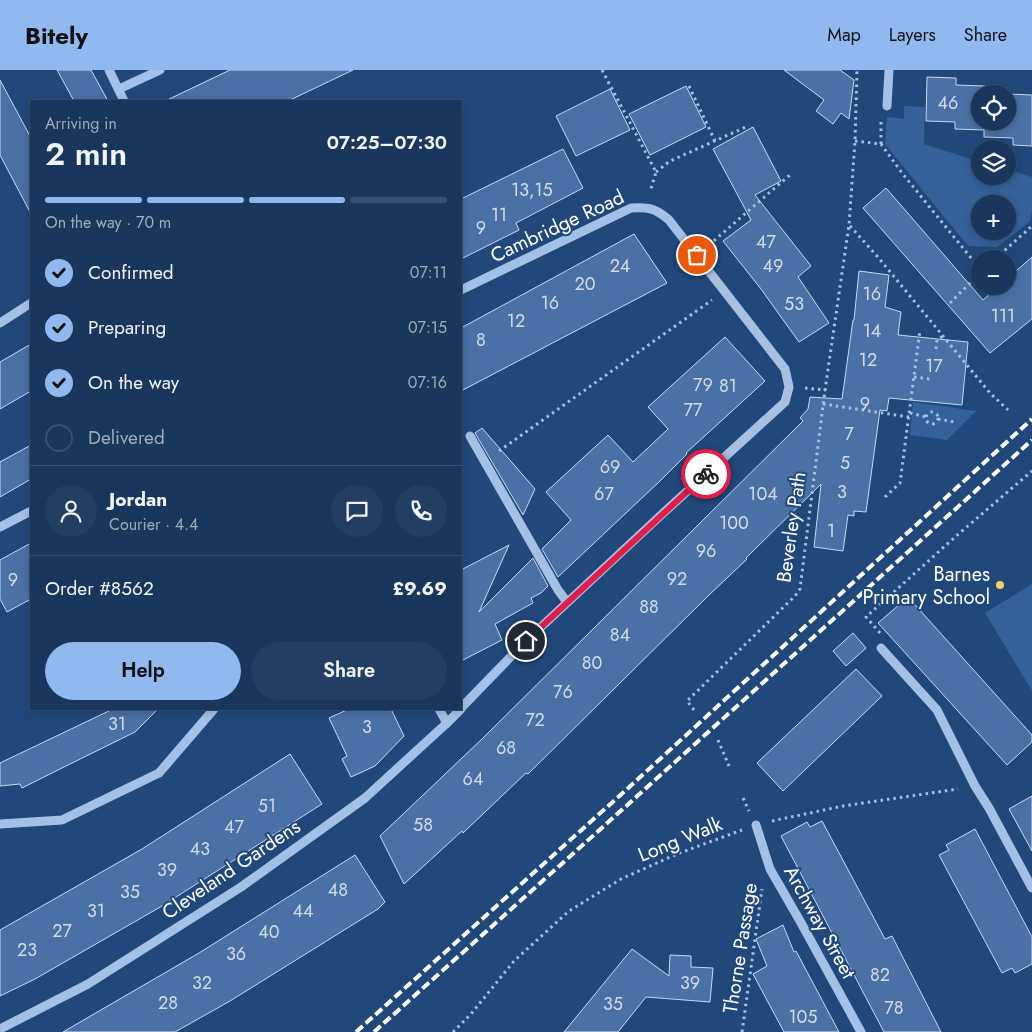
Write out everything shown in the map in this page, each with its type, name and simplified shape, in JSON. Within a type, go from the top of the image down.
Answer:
[{"type":"street","points":[[110,70],[124,100]]},
{"type":"street","points":[[119,90],[160,70]]},
{"type":"street","points":[[887,106],[889,70]]},
{"type":"street","name":"Cambridge Road","points":[[462,290],[631,208],[646,207],[660,212],[669,220],[697,255],[784,369],[789,387]]},
{"type":"street","points":[[0,323],[30,304]]},
{"type":"street","name":"Cleveland Gardens","points":[[462,707],[526,641],[785,402],[789,387]]},
{"type":"street","points":[[470,436],[558,590],[568,602]]},
{"type":"street","points":[[0,527],[30,512]]},
{"type":"street","points":[[881,648],[937,710],[975,786],[1032,888]]},
{"type":"street","points":[[0,824],[62,820],[160,773],[213,710]]},
{"type":"street","points":[[440,710],[447,723]]},
{"type":"street","name":"Cleveland Gardens","points":[[0,1029],[88,984],[241,887],[365,798],[459,710]]},
{"type":"street","name":"Archway Street","points":[[756,825],[770,869],[861,1032]]},
{"type":"path","points":[[602,70],[656,172]]},
{"type":"path","name":"Beverley Path","points":[[694,710],[687,701],[800,589],[823,404],[849,225],[855,141],[857,70]]},
{"type":"path","points":[[689,86],[715,141]]},
{"type":"path","points":[[646,207],[656,172],[670,161],[746,127]]},
{"type":"path","points":[[855,141],[881,144],[971,260]]},
{"type":"path","points":[[697,255],[791,174]]},
{"type":"path","points":[[849,225],[877,256],[990,393],[1008,410]]},
{"type":"path","points":[[1005,250],[1032,226]]},
{"type":"path","points":[[950,303],[971,281]]},
{"type":"path","points":[[484,462],[706,305]]},
{"type":"path","points":[[885,497],[900,483],[920,330]]},
{"type":"path","points":[[936,349],[937,340],[942,336]]},
{"type":"path","points":[[914,377],[930,379]]},
{"type":"path","points":[[789,387],[825,390]]},
{"type":"path","points":[[823,404],[926,417]]},
{"type":"path","points":[[934,412],[938,415],[935,424],[930,425],[926,421],[926,417],[928,413],[934,412]]},
{"type":"path","points":[[938,419],[955,422]]},
{"type":"path","points":[[881,648],[886,640],[866,617],[1032,471]]},
{"type":"path","points":[[718,740],[729,766]]},
{"type":"path","name":"Long Walk","points":[[453,1032],[471,1014],[514,961],[569,911],[620,879],[677,854],[756,825],[843,806],[975,786]]},
{"type":"path","name":"Thorne Passage","points":[[742,1032],[762,888],[770,869]]},
{"type":"shaded area","points":[[904,106],[925,107],[924,144],[971,159],[971,185],[1016,185],[1016,172],[1032,177],[1032,211],[1030,222],[1016,233],[1016,195],[971,195],[971,240],[1006,240],[997,247],[968,246],[885,144],[887,117],[904,119]]},
{"type":"shaded area","points":[[913,402],[976,411],[947,440],[910,435]]},
{"type":"shaded area","points":[[1032,584],[1032,691],[985,613]]},
{"type":"building","points":[[57,70],[91,70],[107,100],[73,100]]},
{"type":"building","points":[[230,70],[353,70],[290,100],[167,100]]},
{"type":"building","points":[[784,70],[840,70],[854,80],[849,119],[841,113],[833,124],[816,111],[824,100]]},
{"type":"building","points":[[927,77],[956,78],[956,85],[971,86],[971,130],[955,129],[955,122],[926,121]]},
{"type":"building","points":[[0,80],[30,136],[30,212],[0,155]]},
{"type":"building","points":[[686,86],[706,127],[650,155],[629,114]]},
{"type":"building","points":[[610,89],[630,130],[576,156],[556,116]]},
{"type":"building","points":[[1016,94],[1032,95],[1032,146],[1016,145],[1016,140],[1013,140],[1013,138],[984,137],[984,130],[1016,130]]},
{"type":"building","points":[[753,127],[781,181],[755,195],[811,266],[798,277],[829,323],[799,342],[761,289],[723,241],[751,220],[713,149]]},
{"type":"building","points":[[563,149],[583,188],[516,223],[519,230],[462,258],[462,199]]},
{"type":"building","points":[[886,188],[971,286],[971,295],[979,295],[983,300],[989,295],[1016,295],[1016,271],[1032,257],[1032,319],[990,353],[863,208]]},
{"type":"building","points":[[634,234],[667,283],[462,390],[462,327]]},
{"type":"building","points":[[859,271],[889,275],[885,307],[901,312],[898,335],[968,342],[962,405],[889,398],[887,411],[880,410],[866,512],[854,511],[854,516],[848,515],[843,551],[814,547],[821,484],[528,774],[526,773],[463,833],[462,831],[404,884],[380,836],[483,738],[803,421],[800,418],[808,409],[810,397],[842,399]]},
{"type":"building","points":[[725,337],[765,381],[686,453],[660,481],[558,577],[542,549],[571,520],[546,492],[608,435],[633,462],[668,429],[648,407]]},
{"type":"building","points":[[30,345],[30,392],[0,409],[0,362]]},
{"type":"building","points":[[482,428],[535,489],[523,515],[475,433]]},
{"type":"building","points":[[30,446],[30,480],[0,497],[0,462]]},
{"type":"building","points":[[30,544],[30,600],[7,612],[0,599],[0,560]]},
{"type":"building","points":[[509,545],[479,612],[533,558],[548,586],[541,593],[531,598],[533,603],[495,624],[502,640],[462,660],[462,569]]},
{"type":"building","points":[[908,597],[1032,735],[1032,742],[1007,765],[878,623]]},
{"type":"building","points":[[853,633],[866,648],[846,666],[833,651]]},
{"type":"building","points":[[856,669],[882,696],[783,791],[757,763]]},
{"type":"building","points":[[111,710],[157,710],[135,732],[22,788],[20,784],[0,786],[0,763]]},
{"type":"building","points":[[347,710],[391,710],[404,736],[375,766],[351,777],[342,759],[347,756],[329,718]]},
{"type":"building","points":[[290,754],[322,804],[162,906],[35,979],[0,996],[0,930],[142,849]]},
{"type":"building","points":[[1032,796],[1032,851],[1009,809]]},
{"type":"building","points":[[822,821],[885,939],[892,936],[941,1032],[884,1032],[781,836],[807,822],[810,827]]},
{"type":"building","points":[[975,829],[1032,937],[1032,964],[1015,973],[1012,968],[1002,973],[939,855],[949,850],[946,845]]},
{"type":"building","points":[[355,855],[385,902],[378,909],[230,1001],[175,1032],[63,1032],[199,953]]},
{"type":"building","points":[[783,925],[794,952],[796,951],[839,1032],[784,1032],[753,974],[767,966],[756,939]]},
{"type":"building","points":[[632,949],[669,976],[670,955],[691,956],[691,967],[713,968],[710,1002],[646,997],[618,1032],[564,1032]]},
{"type":"railway","points":[[356,1032],[626,790],[1032,419]]},
{"type":"railway","points":[[374,1032],[1032,440]]},
{"type":"way so far","points":[[697,255],[784,369],[789,387],[785,402],[706,474]]},
{"type":"place","name":"Barnes Primary School","points":[[1000,585]]},
{"type":"route","points":[[526,641],[706,474]]}]
